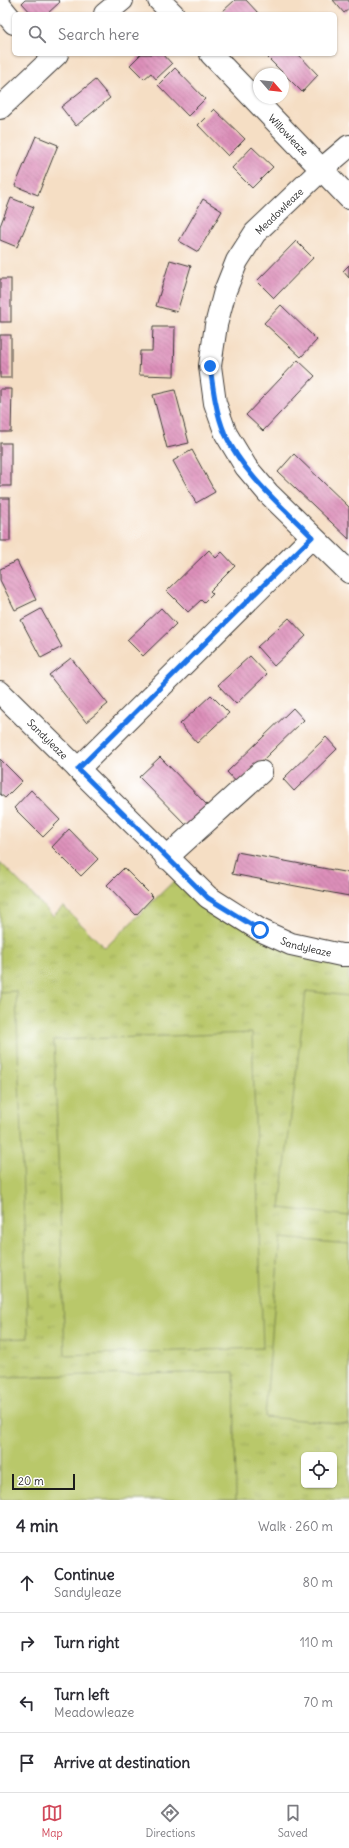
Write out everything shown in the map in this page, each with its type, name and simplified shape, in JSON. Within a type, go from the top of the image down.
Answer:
[{"type":"street","points":[[107,12],[122,0]]},
{"type":"street","points":[[159,0],[171,12]]},
{"type":"street","points":[[0,6],[12,21]]},
{"type":"street","name":"Willowleaze","points":[[213,56],[349,198]]},
{"type":"street","points":[[0,108],[47,57]]},
{"type":"street","name":"Meadowleaze","points":[[349,146],[322,169],[255,233],[237,261],[225,291],[216,325],[210,366],[215,403],[226,434],[246,467],[312,537],[349,572]]},
{"type":"street","points":[[78,769],[312,537]]},
{"type":"street","name":"Sandyleaze","points":[[0,692],[208,898],[260,930],[291,944],[342,955],[349,955]]},
{"type":"street","points":[[166,858],[261,772]]},
{"type":"green space","points":[[0,862],[53,916],[63,906],[105,948],[182,873],[260,930],[349,955],[349,1500],[0,1500]]},
{"type":"green space","points":[[16,991],[28,1338],[0,1339],[0,992]]},
{"type":"green space","points":[[306,991],[349,996],[349,1216],[280,1208]]},
{"type":"green space","points":[[252,1033],[263,1348],[65,1355],[54,1040]]},
{"type":"green space","points":[[280,1238],[349,1244],[349,1424],[265,1417]]},
{"type":"green space","points":[[234,1372],[236,1500],[0,1500],[0,1377]]},
{"type":"building","points":[[25,0],[58,0],[60,2],[49,12],[30,12],[22,3]]},
{"type":"building","points":[[235,0],[246,0],[257,12],[224,12],[223,11]]},
{"type":"building","points":[[333,0],[349,0],[349,9],[344,13]]},
{"type":"building","points":[[139,56],[165,56],[172,64],[156,79],[151,73],[144,79],[130,65]]},
{"type":"building","points":[[270,56],[300,56],[318,75],[302,92],[289,79],[289,68],[278,68],[268,58]]},
{"type":"building","points":[[175,68],[205,99],[188,116],[158,85]]},
{"type":"building","points":[[95,80],[110,98],[76,126],[61,107]]},
{"type":"building","points":[[214,109],[245,139],[228,156],[198,125]]},
{"type":"building","points":[[36,136],[58,145],[38,195],[15,186]]},
{"type":"building","points":[[252,147],[273,167],[252,188],[232,168]]},
{"type":"building","points":[[11,198],[34,207],[17,247],[0,240],[0,226]]},
{"type":"building","points":[[203,199],[222,211],[198,252],[179,241]]},
{"type":"building","points":[[296,241],[313,258],[274,298],[257,281]]},
{"type":"building","points":[[170,260],[191,266],[177,312],[156,306]]},
{"type":"building","points":[[349,265],[349,278],[343,271]]},
{"type":"building","points":[[0,279],[11,279],[11,322],[0,322]]},
{"type":"building","points":[[281,305],[317,340],[301,357],[264,323]]},
{"type":"building","points":[[153,327],[175,327],[174,376],[139,375],[140,351],[152,351]]},
{"type":"building","points":[[0,335],[11,335],[11,378],[0,378]]},
{"type":"building","points":[[298,360],[315,376],[263,431],[246,415]]},
{"type":"building","points":[[0,389],[12,389],[11,432],[0,432]]},
{"type":"building","points":[[175,390],[189,443],[167,448],[153,395]]},
{"type":"building","points":[[0,443],[11,443],[11,486],[0,486]]},
{"type":"building","points":[[192,450],[215,492],[196,503],[173,461]]},
{"type":"building","points":[[294,454],[349,507],[349,539],[278,472]]},
{"type":"building","points":[[0,498],[10,498],[10,541],[0,541]]},
{"type":"building","points":[[209,550],[216,558],[222,552],[235,566],[210,591],[213,594],[204,603],[201,600],[188,612],[167,591]]},
{"type":"building","points":[[17,561],[36,600],[15,610],[0,580],[0,569]]},
{"type":"building","points":[[161,608],[176,624],[143,656],[127,640]]},
{"type":"building","points":[[41,609],[62,647],[41,658],[21,620]]},
{"type":"building","points":[[289,618],[306,636],[274,666],[257,647]]},
{"type":"building","points":[[250,656],[267,674],[236,704],[218,685]]},
{"type":"building","points":[[71,658],[108,704],[86,722],[49,675]]},
{"type":"building","points":[[211,695],[229,713],[197,743],[180,724]]},
{"type":"building","points":[[293,708],[304,720],[238,784],[227,772]]},
{"type":"building","points":[[326,737],[337,749],[294,791],[283,779]]},
{"type":"building","points":[[160,757],[210,808],[189,828],[139,777]]},
{"type":"building","points":[[0,759],[22,781],[5,798],[0,794]]},
{"type":"building","points":[[31,790],[60,820],[43,837],[14,808]]},
{"type":"building","points":[[69,829],[98,859],[81,876],[52,847]]},
{"type":"building","points":[[237,852],[349,873],[349,896],[232,874]]},
{"type":"building","points":[[124,868],[153,897],[136,915],[107,885]]},
{"type":"route","points":[[210,366],[215,403],[226,434],[246,467],[312,537],[78,769],[208,898],[260,930]]}]
